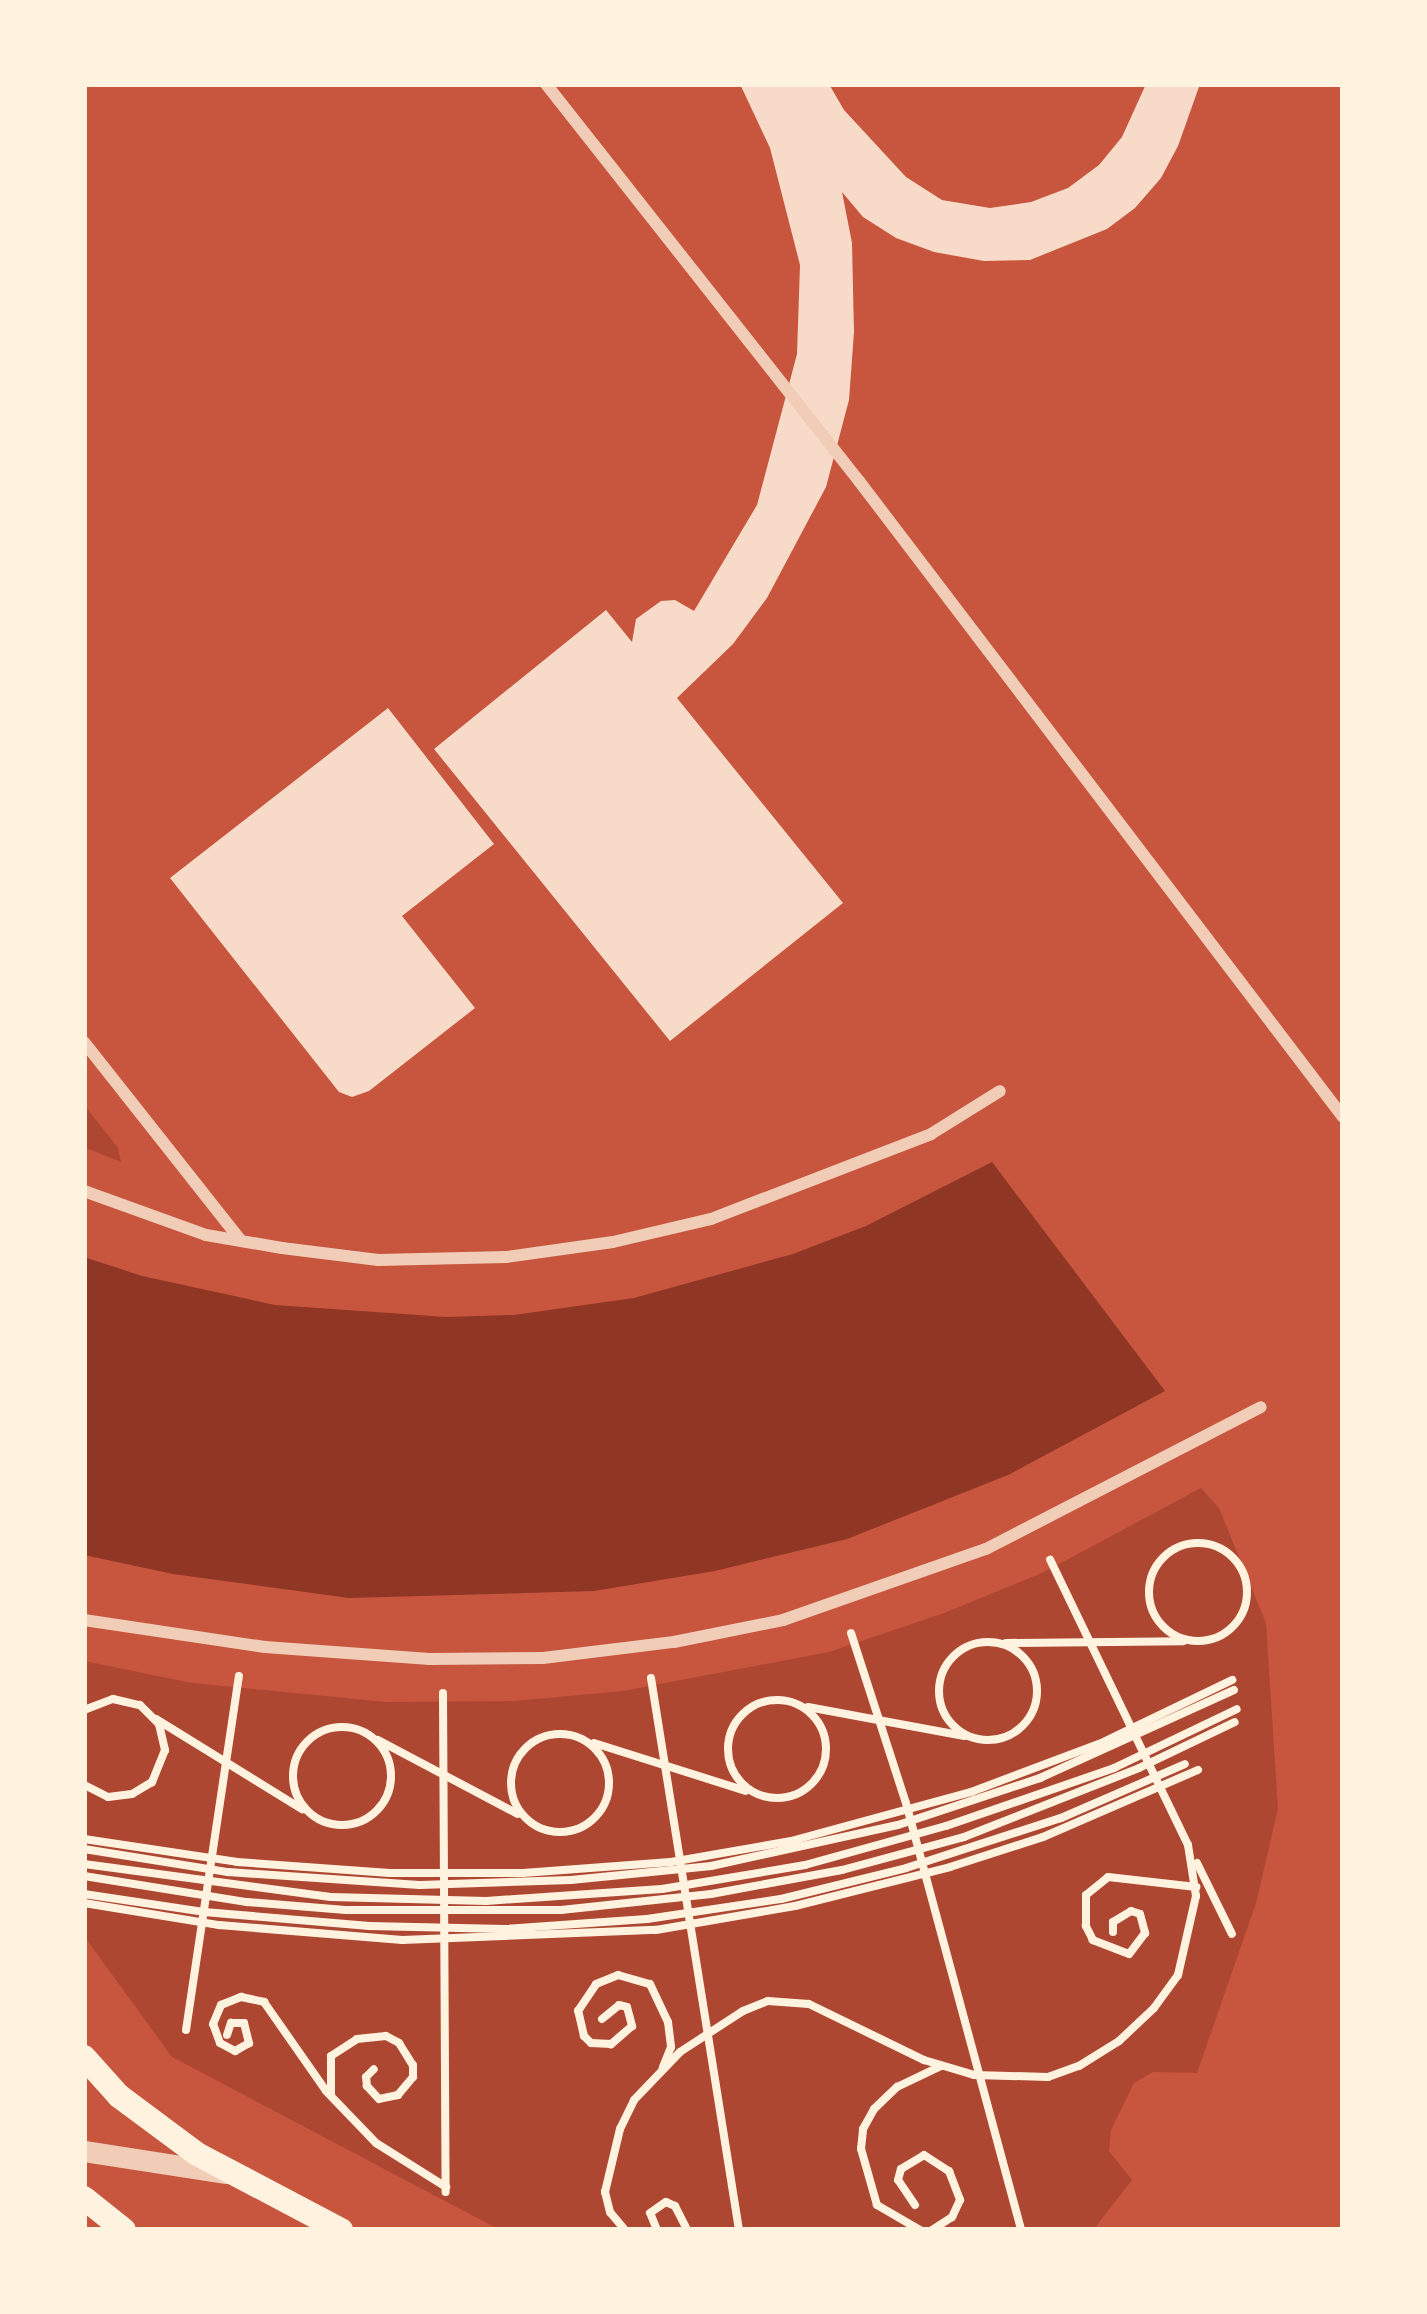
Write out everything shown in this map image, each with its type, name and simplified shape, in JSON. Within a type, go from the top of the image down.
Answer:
[{"type":"main road","points":[[84,2057],[145,2117],[230,2174],[341,2230]]},
{"type":"main road","points":[[84,2198],[124,2230]]},
{"type":"street","points":[[546,84],[859,481],[1343,1117]]},
{"type":"street","points":[[84,1042],[241,1240]]},
{"type":"street","points":[[84,1191],[206,1234],[241,1240],[378,1260],[506,1257],[613,1242],[711,1219],[931,1134],[1000,1091]]},
{"type":"street","points":[[84,1620],[265,1647],[430,1659],[543,1658],[674,1642],[783,1620],[986,1549],[1262,1407]]},
{"type":"street","points":[[84,2151],[230,2174]]},
{"type":"path","points":[[969,1736],[943,1712],[941,1677],[962,1649],[999,1643],[1190,1641],[1224,1634],[1246,1601],[1246,1581],[1237,1562],[1208,1544],[1172,1550],[1150,1578],[1153,1613],[1167,1631],[1190,1641]]},
{"type":"path","points":[[1050,1559],[1232,1934]]},
{"type":"path","points":[[851,1633],[909,1817],[1021,2230]]},
{"type":"path","points":[[757,1794],[731,1770],[727,1747],[734,1724],[762,1702],[969,1736],[1004,1737],[1024,1724],[1035,1707],[1036,1680],[1018,1652],[999,1643]]},
{"type":"path","points":[[186,2030],[239,1676]]},
{"type":"path","points":[[651,1678],[740,2230]]},
{"type":"path","points":[[84,1849],[445,1880],[681,1865],[909,1817],[1134,1734],[1233,1685]]},
{"type":"path","points":[[227,2035],[231,2023],[244,2023],[249,2044],[235,2051],[215,2036],[221,2005],[242,1997],[263,2002],[332,2096],[376,2144],[446,2190],[443,1693]]},
{"type":"path","points":[[84,1710],[119,1699],[140,1705],[312,1816],[346,1826],[369,1817],[383,1804],[392,1772],[386,1752],[371,1736]]},
{"type":"path","points":[[526,1818],[514,1803],[510,1780],[524,1748],[556,1733],[757,1794],[792,1796],[821,1772],[826,1752],[823,1731],[800,1706]]},
{"type":"path","points":[[84,1864],[331,1897],[445,1900],[686,1892],[914,1836],[1147,1760],[1237,1709]]},
{"type":"path","points":[[84,1785],[120,1797],[152,1782],[165,1750],[155,1718]]},
{"type":"path","points":[[84,1876],[206,1896],[346,1910],[444,1912],[561,1910],[786,1882],[918,1850],[1235,1722]]},
{"type":"path","points":[[312,1816],[294,1786],[300,1751],[327,1729],[353,1728],[540,1828],[563,1832],[596,1816],[606,1798],[609,1778],[602,1758],[586,1741]]},
{"type":"path","points":[[923,1869],[1061,1818],[1186,1764]]},
{"type":"path","points":[[84,1899],[203,1917],[445,1934],[585,1935],[690,1919],[923,1869],[1042,1837],[1198,1770]]},
{"type":"path","points":[[84,1838],[211,1863]]},
{"type":"path","points":[[625,2230],[610,2212],[605,2192],[634,2100],[663,2068],[708,2031],[768,2001],[809,2004],[943,2066],[980,2076],[1048,2078],[1079,2066],[1119,2041],[1154,2008],[1178,1975],[1196,1887],[1188,1845]]},
{"type":"path","points":[[1113,1932],[1113,1922],[1131,1911],[1140,1914],[1145,1933],[1129,1954],[1093,1940],[1086,1926],[1086,1895],[1108,1877],[1196,1887]]},
{"type":"path","points":[[602,2019],[619,2006],[627,2008],[632,2026],[611,2044],[591,2043],[584,2036],[578,2011],[596,1984],[618,1975],[650,1984],[668,2022],[671,2047],[663,2068]]},
{"type":"path","points":[[332,2096],[332,2056],[357,2039],[386,2036],[399,2043],[413,2065],[413,2078],[398,2096],[379,2098],[367,2086],[366,2077],[374,2069]]},
{"type":"path","points":[[920,2230],[877,2205],[861,2149],[863,2129],[874,2109],[897,2087],[943,2066]]},
{"type":"path","points":[[914,2205],[898,2180],[902,2169],[923,2155],[949,2171],[960,2200],[952,2217],[932,2230]]},
{"type":"path","points":[[657,2230],[650,2213],[666,2202],[675,2206],[687,2230]]},
{"type":"shaded area","points":[[84,1105],[118,1148],[121,1162],[84,1147]]},
{"type":"shaded area","points":[[992,1162],[1165,1391],[1008,1475],[847,1539],[715,1571],[594,1591],[349,1598],[173,1574],[84,1555],[84,1257],[142,1276],[275,1305],[446,1317],[514,1315],[634,1298],[793,1254],[866,1226]]},
{"type":"shaded area","points":[[1201,1488],[1219,1508],[1266,1623],[1278,1809],[1256,1903],[1197,2073],[1153,2072],[1134,2083],[1111,2130],[1109,2151],[1132,2180],[1093,2230],[500,2230],[172,2057],[84,1936],[84,1661],[192,1683],[386,1702],[514,1701],[623,1691],[829,1652],[944,1613],[1044,1572]]},
{"type":"building","points":[[740,84],[829,84],[844,110],[906,177],[942,200],[990,208],[1031,202],[1068,188],[1099,165],[1122,137],[1146,84],[1200,84],[1178,146],[1161,178],[1135,208],[1107,229],[1030,260],[984,261],[934,252],[896,238],[863,217],[842,192],[852,243],[854,332],[849,400],[826,487],[767,598],[733,644],[677,698],[843,903],[670,1041],[434,749],[606,610],[632,642],[636,619],[661,601],[675,600],[694,611],[757,505],[797,354],[800,265],[770,148]]},
{"type":"building","points":[[388,708],[494,844],[402,916],[475,1008],[369,1091],[352,1097],[339,1092],[170,878]]}]
